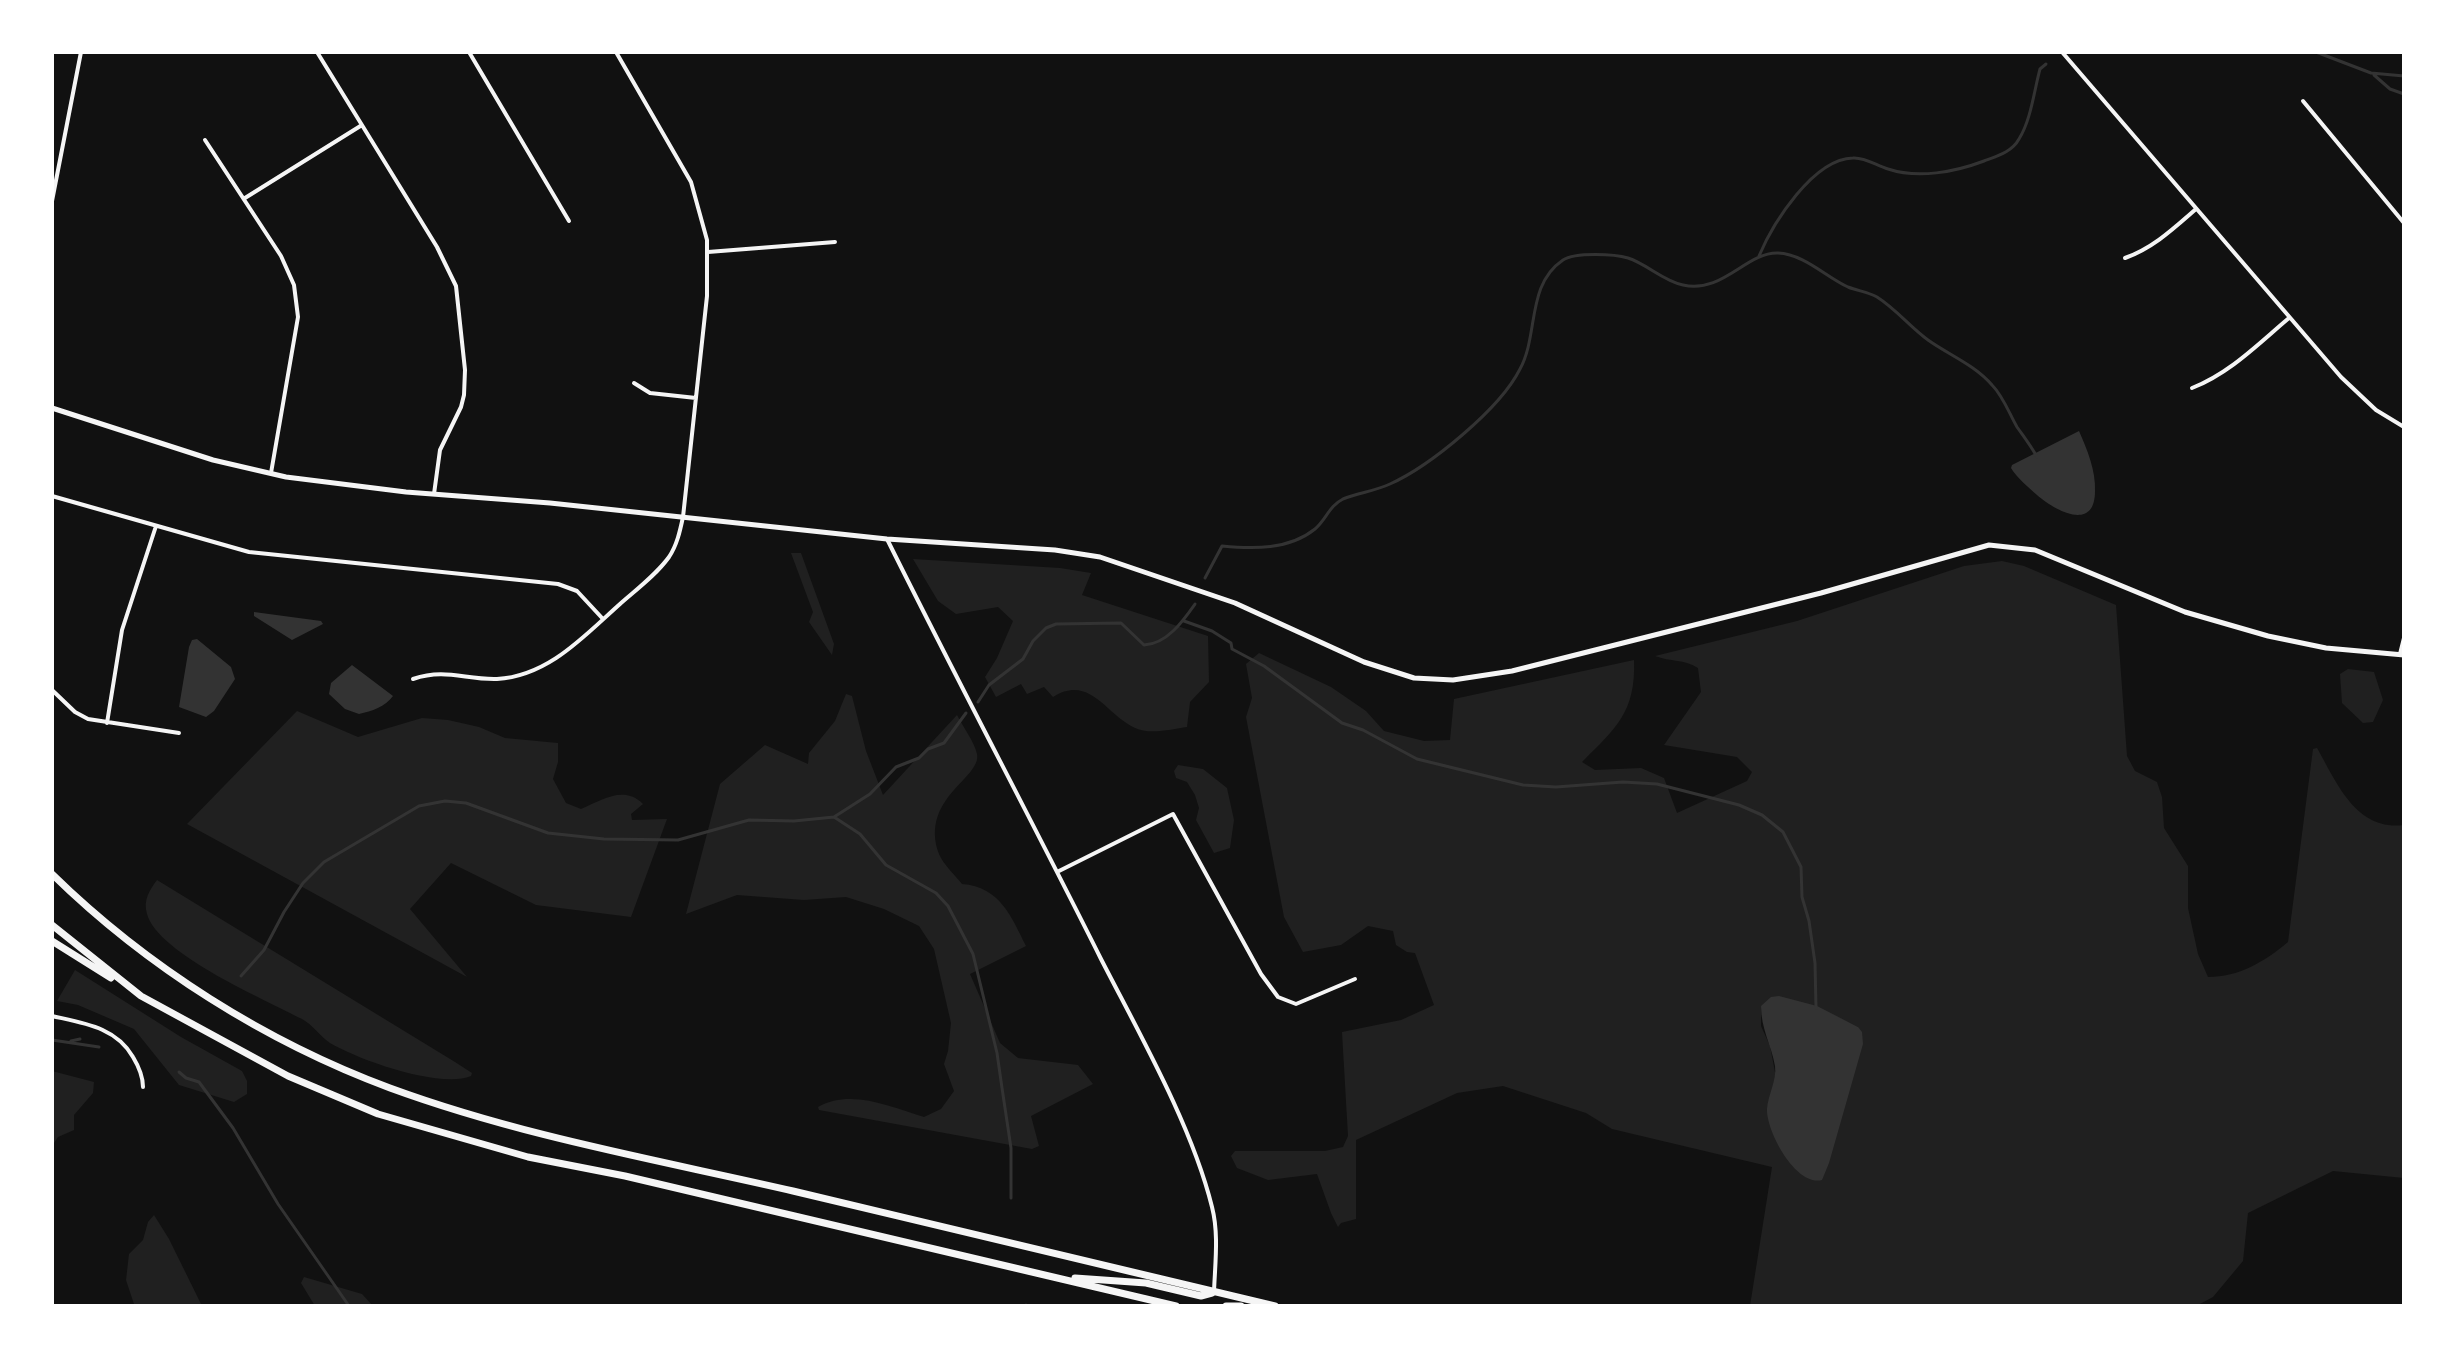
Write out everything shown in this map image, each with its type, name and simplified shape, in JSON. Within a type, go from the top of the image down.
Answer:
[{"type":"highway","points":[[52,874],[75,897],[182,981],[305,1050],[389,1087],[471,1114],[581,1144],[1275,1306]]},
{"type":"highway","points":[[52,925],[141,996]]},
{"type":"highway","points":[[52,941],[141,996],[270,1068],[378,1114],[563,1165],[625,1176],[1176,1306]]},
{"type":"highway","points":[[1053,1276],[1146,1283],[1201,1296],[1214,1292]]},
{"type":"highway","points":[[1226,1306],[1241,1306]]},
{"type":"street","points":[[52,201],[81,52]]},
{"type":"street","points":[[317,52],[437,247],[456,286],[464,359],[464,395],[440,450],[434,494]]},
{"type":"street","points":[[469,52],[569,221]]},
{"type":"street","points":[[2062,52],[2350,387],[2376,410],[2404,427]]},
{"type":"street","points":[[413,679],[432,673],[497,679],[526,673],[546,664],[571,648],[650,578],[668,558],[677,542],[683,517],[696,398],[708,252],[700,208],[691,182],[619,53]]},
{"type":"street","points":[[2303,101],[2404,223]]},
{"type":"street","points":[[245,198],[362,125]]},
{"type":"street","points":[[205,140],[286,265],[298,306],[297,338],[271,474]]},
{"type":"street","points":[[2125,258],[2140,253],[2163,238],[2196,209]]},
{"type":"street","points":[[708,252],[835,242]]},
{"type":"street","points":[[2192,388],[2216,377],[2245,357],[2289,318]]},
{"type":"street","points":[[634,383],[650,393],[696,398]]},
{"type":"street","points":[[52,408],[213,460],[271,474],[357,487],[887,539],[1055,550],[1100,557],[1235,603],[1388,672],[1423,679],[1473,678],[1512,671],[1821,593],[1989,545],[2035,550],[2185,612],[2268,636],[2326,648],[2402,654],[2404,638]]},
{"type":"street","points":[[52,496],[249,552],[558,584],[577,591],[603,619]]},
{"type":"street","points":[[107,723],[122,630],[156,526]]},
{"type":"street","points":[[887,539],[1123,1002],[1197,1159],[1215,1220],[1214,1292]]},
{"type":"street","points":[[52,690],[75,712],[107,723],[179,733]]},
{"type":"street","points":[[1057,872],[1173,814],[1261,974],[1278,997],[1296,1004],[1355,979]]},
{"type":"street","points":[[52,1016],[100,1028],[118,1038],[139,1068],[143,1087]]},
{"type":"shaded area","points":[[2079,431],[2095,483],[2093,504],[2081,515],[2063,511],[2044,501],[2011,468]]},
{"type":"shaded area","points":[[791,553],[801,553],[834,644],[832,655],[809,622],[813,612]]},
{"type":"shaded area","points":[[913,559],[1060,568],[1091,573],[1082,595],[1208,636],[1209,682],[1190,702],[1187,727],[1161,731],[1135,728],[1088,693],[1077,690],[1053,697],[1044,687],[1027,694],[1021,684],[996,697],[985,677],[1013,621],[998,607],[956,614],[938,601]]},
{"type":"shaded area","points":[[2002,561],[2024,566],[2116,605],[2127,756],[2135,771],[2157,782],[2162,797],[2164,828],[2188,866],[2188,908],[2198,954],[2208,977],[2251,967],[2288,942],[2313,749],[2317,748],[2341,789],[2361,813],[2387,825],[2404,825],[2404,1178],[2333,1171],[2248,1213],[2243,1261],[2213,1297],[2196,1306],[1750,1306],[1772,1167],[1612,1129],[1586,1113],[1503,1086],[1457,1093],[1356,1140],[1356,1219],[1341,1223],[1338,1227],[1317,1174],[1268,1180],[1237,1168],[1231,1156],[1235,1151],[1325,1151],[1343,1147],[1348,1136],[1342,1032],[1401,1020],[1434,1005],[1415,953],[1396,945],[1393,931],[1368,926],[1341,945],[1303,952],[1284,917],[1246,717],[1252,698],[1246,664],[1259,653],[1331,687],[1366,711],[1384,731],[1424,741],[1450,740],[1454,699],[1634,660],[1632,693],[1622,718],[1582,762],[1595,770],[1641,768],[1664,778],[1677,813],[1747,781],[1752,772],[1737,757],[1664,745],[1701,692],[1698,668],[1655,656],[1797,621],[1964,566]],"holes":[[[1761,1006],[1818,1008],[1858,1027],[1775,1072],[1770,1046],[1761,1026]]]},
{"type":"shaded area","points":[[254,612],[321,621],[323,624],[292,640],[254,616]]},
{"type":"shaded area","points":[[197,639],[231,667],[235,679],[214,711],[206,717],[179,707],[189,647],[192,640]]},
{"type":"shaded area","points":[[352,665],[393,696],[390,700],[359,714],[345,709],[329,694],[331,683]]},
{"type":"shaded area","points":[[2348,669],[2374,672],[2383,700],[2373,722],[2363,723],[2342,703],[2340,674]]},
{"type":"shaded area","points":[[846,694],[852,696],[866,751],[883,795],[957,715],[976,749],[976,763],[952,792],[937,818],[935,835],[939,854],[962,884],[986,891],[1003,905],[1026,946],[970,974],[1000,1043],[1018,1058],[1078,1065],[1093,1084],[1031,1116],[1039,1146],[1032,1149],[819,1110],[818,1107],[831,1102],[857,1099],[885,1104],[924,1117],[941,1109],[954,1091],[944,1064],[951,1023],[934,949],[919,926],[884,909],[846,897],[804,900],[737,895],[686,914],[720,784],[765,745],[808,764],[809,753],[835,721]]},
{"type":"shaded area","points":[[297,711],[358,737],[422,718],[479,727],[505,738],[558,743],[558,762],[553,779],[566,803],[581,809],[605,798],[628,796],[643,804],[631,814],[632,820],[667,819],[631,917],[536,905],[451,863],[410,909],[467,977],[187,824]]},
{"type":"shaded area","points":[[1178,765],[1203,769],[1227,788],[1234,820],[1230,848],[1214,853],[1196,820],[1199,808],[1195,795],[1187,782],[1176,778],[1174,771]]},
{"type":"shaded area","points":[[157,880],[455,1062],[472,1073],[471,1076],[440,1079],[420,1076],[360,1057],[330,1043],[302,1019],[191,960],[155,929],[147,914],[148,896]]},
{"type":"shaded area","points":[[75,970],[181,1037],[242,1071],[247,1081],[247,1094],[234,1102],[179,1085],[134,1029],[78,1005],[57,1001]]},
{"type":"shaded area","points":[[1779,996],[1817,1006],[1862,1032],[1863,1044],[1822,1180],[1812,1180],[1793,1166],[1777,1143],[1768,1119],[1775,1066],[1761,1006],[1771,997]]},
{"type":"shaded area","points":[[52,1071],[94,1082],[93,1093],[74,1115],[74,1130],[58,1137],[52,1146]]},
{"type":"shaded area","points":[[154,1215],[202,1306],[134,1304],[126,1280],[129,1254],[143,1240],[148,1222]]},
{"type":"shaded area","points":[[304,1277],[362,1294],[373,1306],[315,1306],[301,1283]]},
{"type":"waterway","points":[[2316,52],[2371,73],[2404,76]]},
{"type":"waterway","points":[[1759,256],[1796,195],[1823,169],[1838,161],[1857,158],[1900,172],[1924,174],[1961,168],[2008,150],[2023,131],[2040,69],[2046,64]]},
{"type":"waterway","points":[[2374,75],[2390,89],[2404,94]]},
{"type":"waterway","points":[[1205,578],[1222,546],[1270,546],[1305,536],[1338,502],[1406,476],[1462,435],[1497,401],[1520,369],[1530,341],[1543,283],[1551,270],[1569,257],[1605,255],[1628,258],[1676,283],[1697,286],[1722,279],[1766,254],[1797,257],[1848,287],[1877,297],[1928,340],[1978,372],[1999,394],[2037,457]]},
{"type":"waterway","points":[[978,702],[989,685],[1023,659],[1033,641],[1046,628],[1056,624],[1121,623],[1144,645],[1152,644],[1180,624],[1195,604]]},
{"type":"waterway","points":[[1184,621],[1212,631],[1231,643],[1232,649],[1264,666],[1342,723],[1363,730],[1417,759],[1523,785],[1657,784],[1739,805],[1762,815],[1783,832],[1801,867],[1802,897],[1815,963],[1816,1008]]},
{"type":"waterway","points":[[241,976],[264,950],[303,883],[324,862],[419,806],[445,801],[466,803],[548,833],[604,839],[678,840],[749,820],[794,821],[834,817],[870,794],[896,767],[944,743],[966,713]]},
{"type":"waterway","points":[[834,817],[860,834],[886,865],[936,893],[948,906],[973,954],[997,1053],[1011,1148],[1011,1198]]},
{"type":"waterway","points":[[71,1041],[80,1039]]},
{"type":"waterway","points":[[52,1040],[99,1047]]},
{"type":"waterway","points":[[179,1072],[199,1082],[233,1128],[278,1204],[349,1306]]}]
